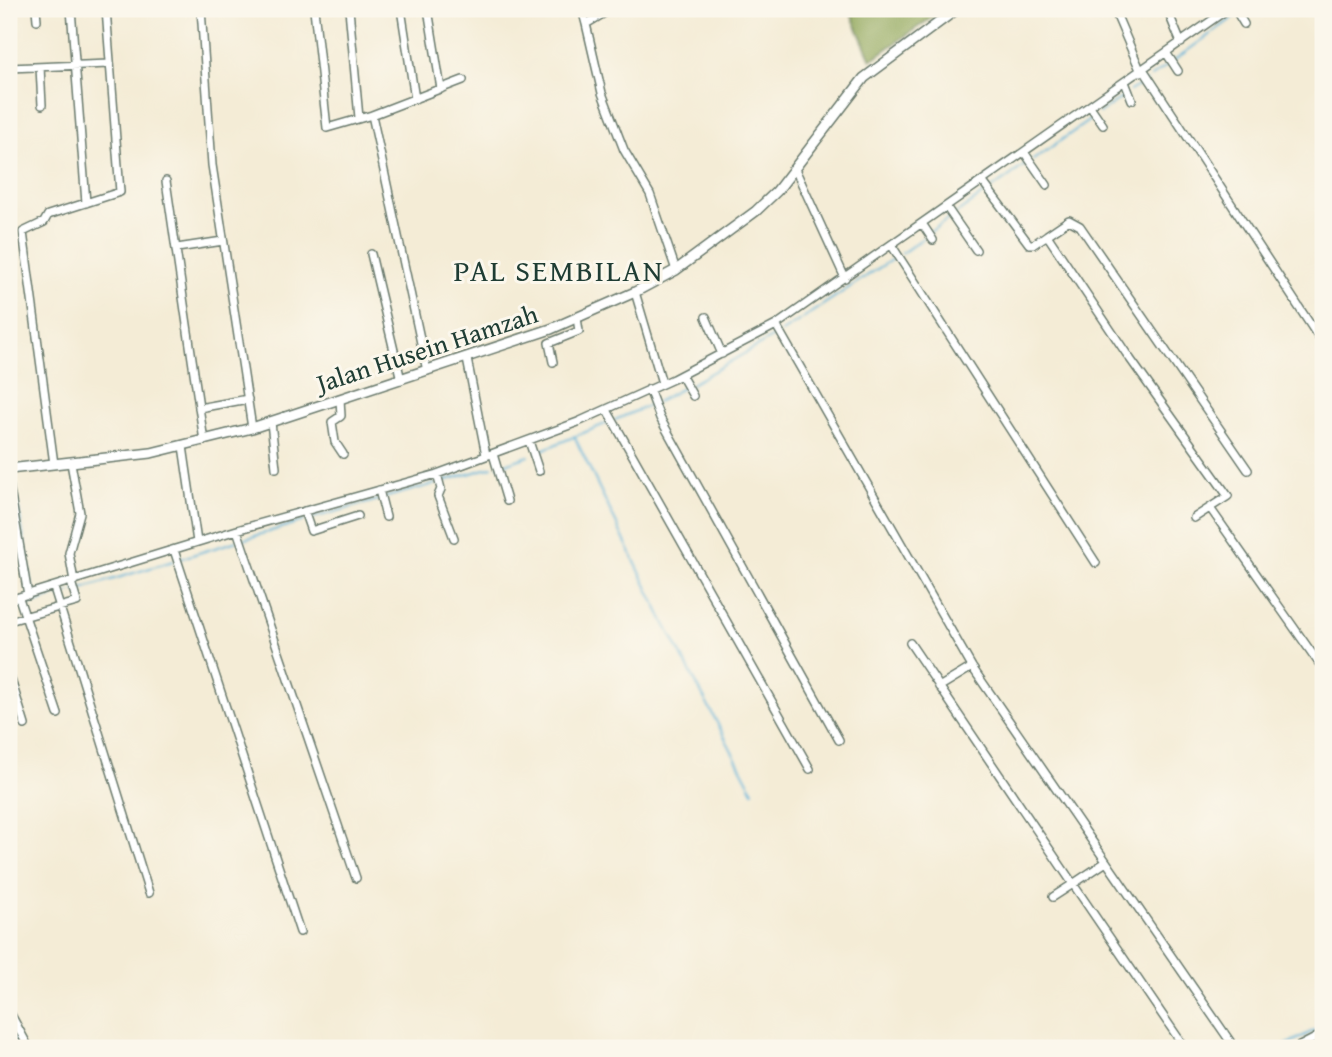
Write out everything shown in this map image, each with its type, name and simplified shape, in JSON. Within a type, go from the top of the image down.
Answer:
[{"type":"street","points":[[36,9],[37,20]]},
{"type":"street","points":[[71,9],[86,203]]},
{"type":"street","points":[[54,464],[23,232],[44,222],[48,215],[120,192],[106,9]]},
{"type":"street","points":[[201,9],[212,165],[253,428]]},
{"type":"street","points":[[314,9],[327,128],[372,115],[463,80]]},
{"type":"street","points":[[349,9],[359,118]]},
{"type":"street","points":[[401,9],[415,99]]},
{"type":"street","points":[[428,9],[441,89]]},
{"type":"street","points":[[582,9],[602,93],[624,149],[650,194],[676,270]]},
{"type":"street","points":[[586,24],[611,9]]},
{"type":"street","name":"Jalan Husein Hamzah","points":[[11,468],[71,463],[183,446],[253,428],[467,359],[577,318],[635,292],[676,270],[756,211],[794,169],[864,78],[957,9]]},
{"type":"street","points":[[1114,9],[1143,71],[1323,344]]},
{"type":"street","points":[[1167,9],[1181,43]]},
{"type":"street","points":[[9,600],[175,552],[197,542],[238,533],[437,476],[530,443],[608,411],[776,326],[924,227],[1125,83],[1168,56],[1181,43],[1228,9]]},
{"type":"street","points":[[1235,9],[1243,22]]},
{"type":"street","points":[[1168,56],[1177,70]]},
{"type":"street","points":[[9,68],[109,64]]},
{"type":"street","points":[[40,67],[42,106]]},
{"type":"street","points":[[1125,83],[1131,97]]},
{"type":"street","points":[[1091,107],[1101,124]]},
{"type":"street","points":[[372,115],[427,371]]},
{"type":"street","points":[[1026,154],[1047,186]]},
{"type":"street","points":[[794,169],[845,278]]},
{"type":"street","points":[[166,181],[204,441]]},
{"type":"street","points":[[985,184],[1030,245],[1069,220],[1080,226],[1248,470]]},
{"type":"street","points":[[948,209],[976,250]]},
{"type":"street","points":[[924,227],[933,240]]},
{"type":"street","points":[[1047,235],[1126,353],[1228,496],[1194,519]]},
{"type":"street","points":[[177,248],[223,241]]},
{"type":"street","points":[[892,247],[1096,563]]},
{"type":"street","points":[[371,254],[401,380]]},
{"type":"street","points":[[635,292],[662,383]]},
{"type":"street","points":[[706,317],[722,354]]},
{"type":"street","points":[[553,362],[549,343],[579,331],[577,318]]},
{"type":"street","points":[[776,326],[972,667],[1234,1047]]},
{"type":"street","points":[[467,359],[491,456],[507,501]]},
{"type":"street","points":[[681,375],[693,396]]},
{"type":"street","points":[[649,391],[655,408],[839,740]]},
{"type":"street","points":[[199,408],[248,399]]},
{"type":"street","points":[[340,400],[341,416],[332,422],[335,442],[343,454]]},
{"type":"street","points":[[608,411],[810,769]]},
{"type":"street","points":[[271,422],[276,468]]},
{"type":"street","points":[[530,443],[539,471]]},
{"type":"street","points":[[183,446],[197,542]]},
{"type":"street","points":[[9,621],[77,602],[69,553],[80,513],[71,463]]},
{"type":"street","points":[[437,476],[441,489],[438,496],[454,538]]},
{"type":"street","points":[[9,484],[31,594]]},
{"type":"street","points":[[379,493],[386,517]]},
{"type":"street","points":[[1210,508],[1323,669]]},
{"type":"street","points":[[305,513],[311,531],[358,516]]},
{"type":"street","points":[[238,533],[356,878]]},
{"type":"street","points":[[175,552],[300,932]]},
{"type":"street","points":[[54,588],[149,893]]},
{"type":"street","points":[[20,598],[58,714]]},
{"type":"street","points":[[910,643],[1185,1048]]},
{"type":"street","points":[[939,687],[972,667]]},
{"type":"street","points":[[9,673],[25,725]]},
{"type":"street","points":[[1053,897],[1106,862]]},
{"type":"street","points":[[9,1012],[29,1048]]},
{"type":"street","points":[[1296,1048],[1323,1034]]},
{"type":"green space","points":[[849,9],[944,9],[871,60]]},
{"type":"waterway","points":[[1173,61],[1237,15]]},
{"type":"waterway","points":[[1151,77],[1169,64]]},
{"type":"waterway","points":[[1130,91],[1146,81]]},
{"type":"waterway","points":[[1099,113],[1126,95]]},
{"type":"waterway","points":[[1033,160],[1094,117]]},
{"type":"waterway","points":[[993,188],[1028,163]]},
{"type":"waterway","points":[[956,214],[988,191]]},
{"type":"waterway","points":[[930,232],[951,217]]},
{"type":"waterway","points":[[902,253],[926,236]]},
{"type":"waterway","points":[[782,332],[897,256]]},
{"type":"waterway","points":[[691,384],[777,335]]},
{"type":"waterway","points":[[657,402],[686,386]]},
{"type":"waterway","points":[[615,420],[652,404]]},
{"type":"waterway","points":[[537,452],[610,422]]},
{"type":"waterway","points":[[574,436],[665,624],[753,791]]},
{"type":"waterway","points":[[9,454],[10,464]]},
{"type":"waterway","points":[[498,466],[529,456]]},
{"type":"waterway","points":[[441,482],[492,467]]},
{"type":"waterway","points":[[12,473],[33,591]]},
{"type":"waterway","points":[[383,498],[435,484]]},
{"type":"waterway","points":[[309,519],[378,500]]},
{"type":"waterway","points":[[242,540],[304,521]]},
{"type":"waterway","points":[[179,559],[237,541]]},
{"type":"waterway","points":[[75,591],[173,561]]},
{"type":"waterway","points":[[58,596],[70,592]]},
{"type":"waterway","points":[[25,606],[53,597]]},
{"type":"waterway","points":[[9,610],[19,607]]},
{"type":"waterway","points":[[1280,1048],[1323,1026]]},
{"type":"waterway","points":[[9,1029],[20,1048]]},
{"type":"district","name":"PAL SEMBILAN","points":[[559,270]]}]
